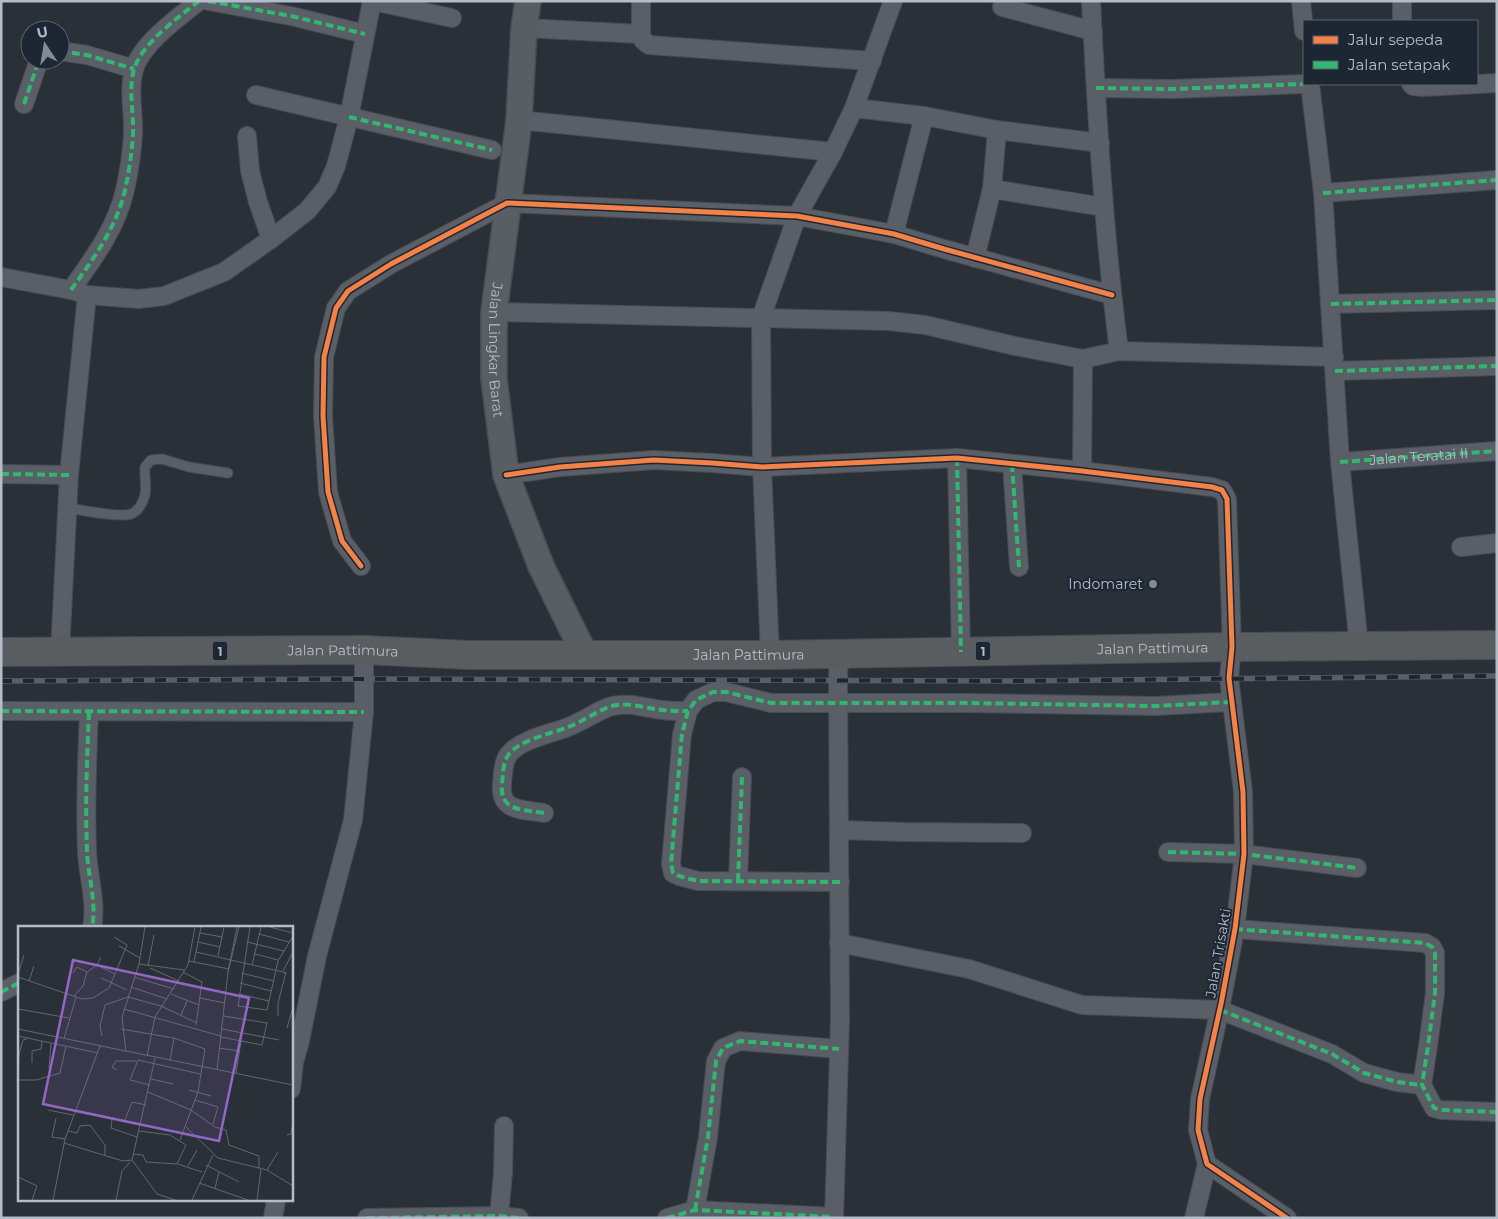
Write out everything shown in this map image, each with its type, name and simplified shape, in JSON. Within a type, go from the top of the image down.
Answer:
[{"type":"highway","name":"Jalan Pattimura","points":[[1,652],[364,650],[438,654],[839,654],[1232,647],[1497,645]]},
{"type":"street","points":[[60,652],[79,293],[114,224],[125,192],[131,161],[133,132],[131,85],[134,68],[145,51],[166,26],[199,1]]},
{"type":"street","points":[[208,1],[291,16],[365,34]]},
{"type":"street","points":[[1,277],[79,293],[139,299],[164,296],[224,272],[307,211],[327,187],[336,166],[349,117],[372,1],[452,18]]},
{"type":"street","name":"Jalan Lingkar Barat","points":[[528,1],[524,28],[519,120],[494,312],[494,379],[506,475],[541,566],[584,653]]},
{"type":"street","points":[[641,1],[641,34],[649,45],[872,61]]},
{"type":"street","points":[[770,654],[762,467],[761,318],[797,216],[833,152],[854,108],[893,1]]},
{"type":"street","points":[[1091,1],[1104,207],[1119,351]]},
{"type":"street","points":[[1301,1],[1303,21]]},
{"type":"street","points":[[1402,1],[1402,20]]},
{"type":"street","points":[[1002,7],[1093,31]]},
{"type":"street","points":[[524,28],[641,34]]},
{"type":"street","points":[[70,52],[134,68]]},
{"type":"street","points":[[24,104],[36,70]]},
{"type":"street","points":[[1478,84],[1497,83]]},
{"type":"street","points":[[1096,88],[1173,89],[1303,84]]},
{"type":"street","points":[[1310,85],[1323,193],[1340,462],[1359,646]]},
{"type":"street","points":[[1415,85],[1423,87],[1460,85]]},
{"type":"street","points":[[256,95],[492,150]]},
{"type":"street","points":[[854,108],[924,116],[997,130],[1100,143]]},
{"type":"street","points":[[894,234],[924,116]]},
{"type":"street","points":[[519,120],[833,152]]},
{"type":"street","points":[[975,258],[992,190],[997,130]]},
{"type":"street","points":[[247,136],[250,171],[258,202],[271,239]]},
{"type":"street","points":[[1323,193],[1497,180]]},
{"type":"street","points":[[992,190],[1104,207]]},
{"type":"street","points":[[361,566],[342,541],[328,492],[323,416],[324,357],[336,308],[348,291],[391,264],[507,203],[797,216],[894,234],[1112,295]]},
{"type":"street","points":[[1331,304],[1497,300]]},
{"type":"street","points":[[494,312],[889,321],[925,325],[1015,346],[1083,359],[1119,351],[1334,364],[1497,366]]},
{"type":"street","points":[[506,475],[560,467],[654,460],[762,467],[957,458],[1082,471],[1083,359]]},
{"type":"street","name":"Jalan Teratai II","points":[[1340,462],[1497,452]]},
{"type":"street","points":[[957,458],[961,652]]},
{"type":"street","points":[[1012,464],[1019,567]]},
{"type":"street","name":"Jalan Trisakti","points":[[1082,471],[1212,487],[1222,490],[1227,499],[1232,647],[1231,702],[1243,792],[1244,854],[1235,929],[1220,1010],[1200,1099],[1198,1130],[1204,1173]]},
{"type":"street","points":[[1,474],[69,475]]},
{"type":"street","points":[[1461,547],[1497,543]]},
{"type":"street","points":[[292,1080],[294,1062],[317,956],[353,820],[364,712],[364,650]]},
{"type":"street","points":[[667,1218],[695,1210],[834,1217],[841,968],[839,943],[839,654]]},
{"type":"street","points":[[840,882],[698,881],[679,876],[673,872],[671,864],[682,734],[688,711],[696,700],[714,692],[726,692],[771,703],[968,703],[1155,706],[1231,702]]},
{"type":"street","points":[[544,813],[506,804],[502,799],[501,790],[504,766],[509,754],[525,742],[569,727],[610,707],[623,705],[688,711]]},
{"type":"street","points":[[1,711],[364,712]]},
{"type":"street","points":[[89,712],[85,810],[88,860],[94,900],[92,926]]},
{"type":"street","points":[[738,882],[742,777]]},
{"type":"street","points":[[839,830],[1022,833]]},
{"type":"street","points":[[1168,852],[1244,854],[1357,868]]},
{"type":"street","points":[[1235,929],[1425,943],[1432,947],[1435,953],[1435,993],[1422,1085],[1434,1108],[1441,1110],[1497,1112]]},
{"type":"street","points":[[839,943],[969,969],[1082,1005],[1220,1010],[1332,1054],[1364,1073],[1397,1082],[1422,1085]]},
{"type":"street","points":[[1,992],[18,984]]},
{"type":"street","points":[[695,1210],[708,1137],[716,1062],[723,1048],[740,1041],[839,1049]]},
{"type":"street","points":[[499,1216],[503,1173],[504,1126]]},
{"type":"street","points":[[1194,1218],[1204,1173],[1287,1218]]},
{"type":"street","points":[[273,1218],[276,1202]]},
{"type":"street","points":[[367,1218],[499,1216],[519,1218]]},
{"type":"lane","points":[[68,508],[131,514],[140,507],[146,482],[145,467],[151,460],[162,459],[189,467],[228,473]]},
{"type":"railway","points":[[1,681],[365,679],[1018,681],[1497,676]]},
{"type":"marked path","points":[[71,290],[110,231],[121,204],[133,141],[131,85],[138,59],[162,31],[199,1]]},
{"type":"marked path","points":[[208,1],[291,16],[365,34]]},
{"type":"marked path","points":[[70,52],[87,55],[134,69]]},
{"type":"marked path","points":[[24,104],[36,70]]},
{"type":"marked path","points":[[1096,88],[1173,89],[1303,84]]},
{"type":"marked path","points":[[349,117],[492,150]]},
{"type":"marked path","points":[[1323,193],[1497,180]]},
{"type":"marked path","points":[[1331,304],[1497,300]]},
{"type":"marked path","points":[[1335,371],[1497,366]]},
{"type":"marked path","points":[[1340,462],[1497,451]]},
{"type":"marked path","points":[[957,458],[961,652]]},
{"type":"marked path","points":[[1012,464],[1019,567]]},
{"type":"marked path","points":[[1,474],[69,475]]},
{"type":"marked path","points":[[840,882],[698,881],[673,873],[671,864],[682,734],[688,711],[696,700],[713,692],[726,692],[771,703],[968,703],[1155,706],[1231,702]]},
{"type":"marked path","points":[[544,813],[514,807],[504,799],[502,783],[506,760],[509,754],[521,744],[573,725],[615,705],[688,711]]},
{"type":"marked path","points":[[1,711],[364,712]]},
{"type":"marked path","points":[[89,712],[86,833],[92,890],[92,926]]},
{"type":"marked path","points":[[738,881],[742,777]]},
{"type":"marked path","points":[[1168,852],[1244,854],[1357,868]]},
{"type":"marked path","points":[[1235,929],[1425,943],[1432,947],[1435,953],[1435,993],[1422,1085],[1434,1108],[1441,1110],[1497,1112]]},
{"type":"marked path","points":[[1,992],[18,984]]},
{"type":"marked path","points":[[1220,1010],[1332,1054],[1364,1073],[1397,1082],[1422,1085]]},
{"type":"marked path","points":[[695,1210],[708,1137],[716,1061],[723,1048],[740,1041],[839,1049]]},
{"type":"marked path","points":[[667,1218],[695,1210],[834,1217]]},
{"type":"marked path","points":[[367,1218],[499,1216],[519,1218]]},
{"type":"cycle path","points":[[361,566],[342,541],[328,492],[323,416],[324,357],[336,308],[348,291],[391,264],[507,203],[797,216],[894,234],[1112,295]]},
{"type":"cycle path","points":[[506,475],[560,467],[654,460],[762,467],[957,458],[1082,471],[1212,487],[1222,490],[1227,499],[1232,647],[1229,678],[1243,792],[1244,854],[1235,929],[1200,1099],[1198,1130],[1207,1164],[1287,1218]]},
{"type":"place","name":"Indomaret","points":[[1153,584]]}]
